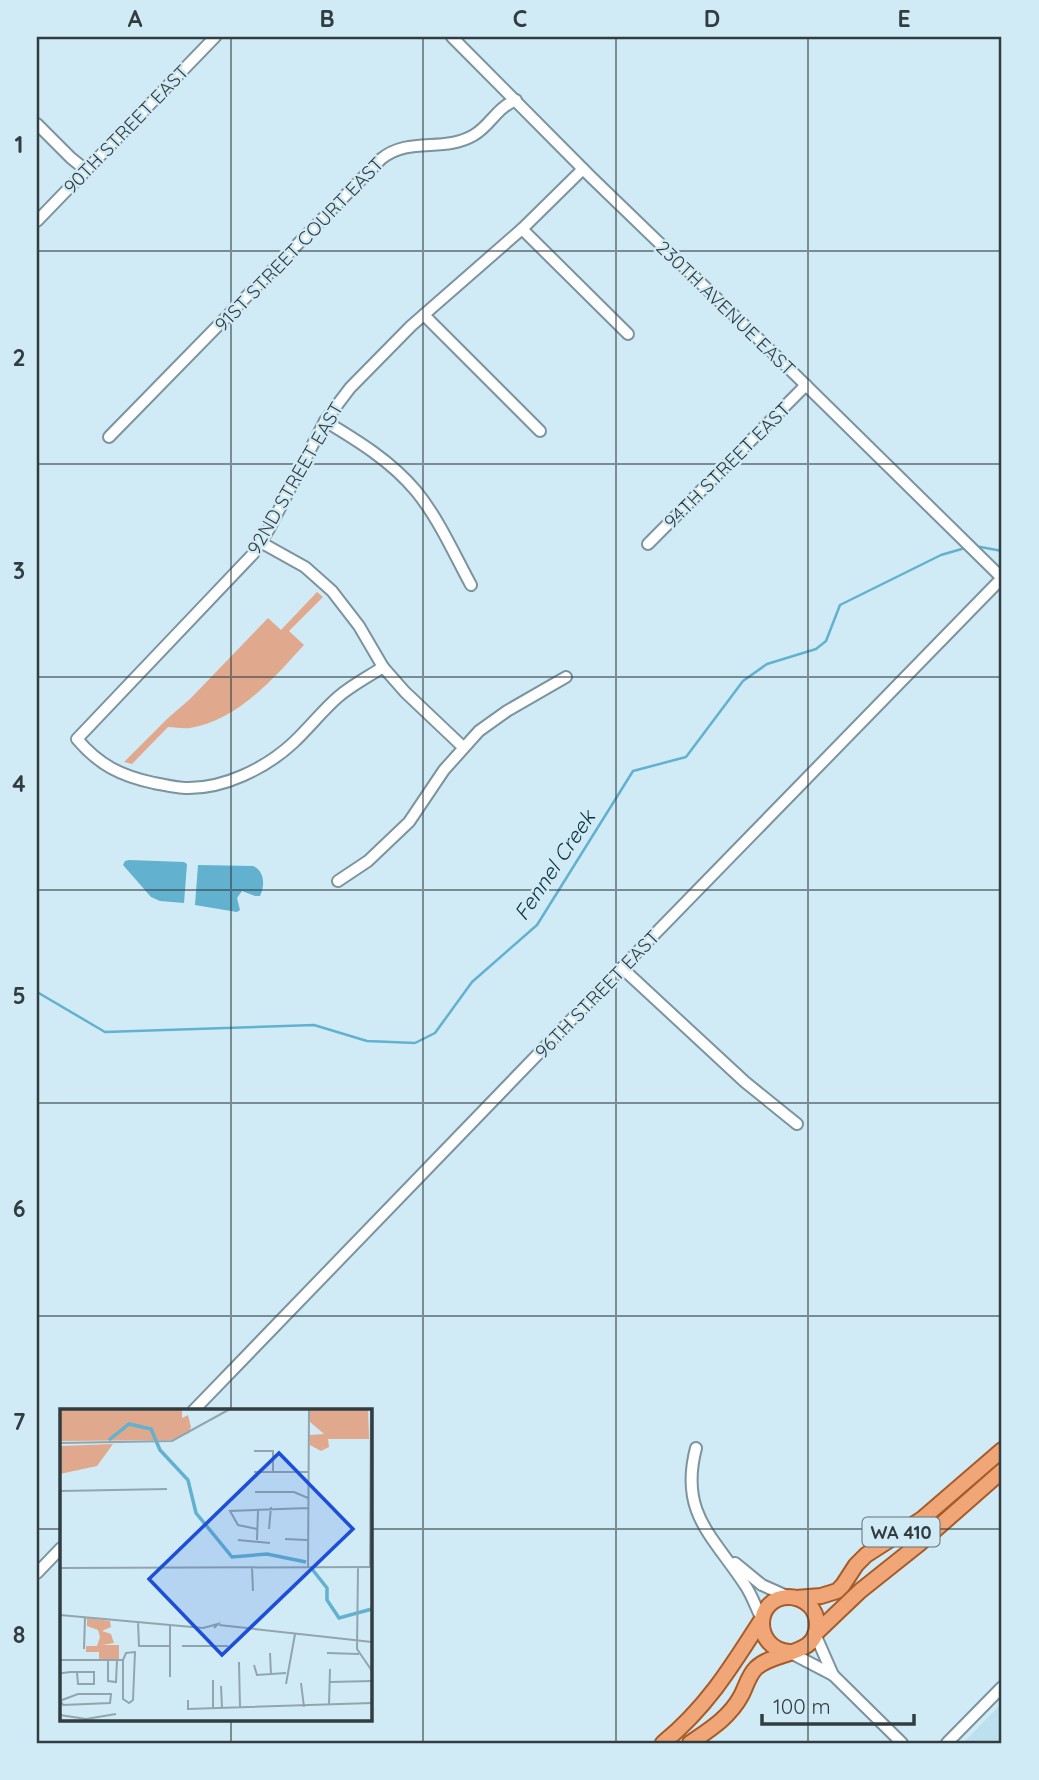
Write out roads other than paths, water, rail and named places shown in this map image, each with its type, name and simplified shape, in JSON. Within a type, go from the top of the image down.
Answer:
[{"type":"main road","name":"WA 410","points":[[663,1743],[680,1730],[712,1695],[771,1604],[777,1600],[821,1596],[836,1591],[866,1555],[922,1519],[1002,1450]]},
{"type":"main road","name":"WA 410","points":[[690,1743],[728,1714],[741,1697],[755,1669],[773,1657],[808,1645],[815,1634],[860,1591],[919,1544],[1002,1471]]},
{"type":"main road","points":[[793,1597],[808,1604],[815,1615],[815,1634]]},
{"type":"main road","points":[[762,1619],[766,1640],[776,1649],[789,1652]]},
{"type":"street","name":"90TH STREET EAST","points":[[37,221],[215,37]]},
{"type":"street","name":"230TH AVENUE EAST","points":[[452,37],[583,169],[1002,578]]},
{"type":"street","name":"91ST STREET COURT EAST","points":[[109,437],[381,159],[391,151],[408,145],[424,147],[474,136],[506,104],[516,100]]},
{"type":"street","points":[[37,124],[86,170]]},
{"type":"street","name":"92ND STREET EAST","points":[[383,667],[341,695],[292,744],[276,756],[243,776],[218,783],[187,788],[144,781],[112,770],[89,754],[77,739],[262,543],[325,421],[350,388],[424,315],[522,229],[583,169]]},
{"type":"street","points":[[522,229],[628,334]]},
{"type":"street","points":[[424,315],[540,431]]},
{"type":"street","name":"94TH STREET EAST","points":[[648,544],[806,385]]},
{"type":"street","points":[[325,421],[375,452],[415,489],[432,513],[471,585]]},
{"type":"street","points":[[262,543],[305,567],[332,591],[359,626],[383,667],[405,692],[463,747]]},
{"type":"street","name":"96TH STREET EAST","points":[[195,1409],[1002,578]]},
{"type":"street","points":[[338,881],[368,861],[409,822],[463,747],[479,731],[506,711],[566,677]]},
{"type":"street","points":[[622,968],[745,1082],[797,1124]]},
{"type":"street","points":[[696,1448],[691,1479],[694,1502],[702,1524],[714,1544],[762,1585],[793,1597]]},
{"type":"street","points":[[37,1573],[60,1549]]},
{"type":"street","points":[[722,1552],[748,1588],[762,1619]]},
{"type":"street","points":[[815,1634],[833,1675]]},
{"type":"street","points":[[789,1652],[833,1675],[902,1743]]},
{"type":"street","points":[[947,1743],[1002,1687]]},
{"type":"water","points":[[129,860],[187,864],[184,903],[160,901],[151,897],[123,865]]},
{"type":"water","points":[[198,865],[257,868],[263,879],[260,896],[242,891],[237,898],[240,910],[237,912],[195,905]]},
{"type":"waterway","name":"Fennel Creek","points":[[975,546],[1002,551]]},
{"type":"waterway","name":"Fennel Creek","points":[[37,992],[105,1032],[314,1025],[367,1041],[415,1043],[435,1033],[472,982],[537,925],[633,771],[686,757],[743,681],[767,664],[816,649],[826,641],[840,605],[941,555],[965,548]]}]
